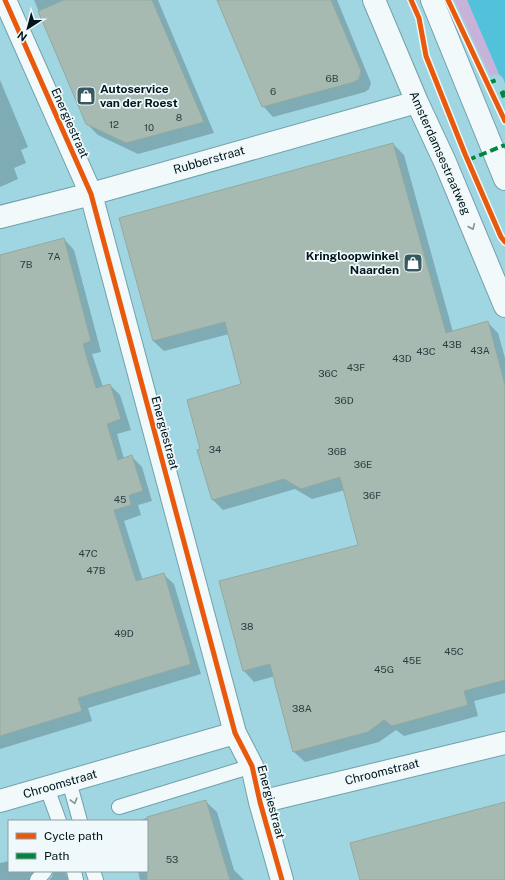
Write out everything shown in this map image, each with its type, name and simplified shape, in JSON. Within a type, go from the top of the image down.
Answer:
[{"type":"street","name":"Energiestraat","points":[[5,0],[91,194],[235,733],[252,766],[260,802],[282,880]]},
{"type":"street","name":"Amsterdamsestraatweg","points":[[374,0],[417,102],[445,162],[505,306]]},
{"type":"street","points":[[432,0],[505,179]]},
{"type":"street","name":"Rubberstraat","points":[[0,218],[91,194],[417,102]]},
{"type":"street","name":"Chroomstraat","points":[[0,801],[235,733]]},
{"type":"street","name":"Chroomstraat","points":[[260,802],[505,743]]},
{"type":"lane","points":[[119,807],[252,766]]},
{"type":"lane","points":[[69,781],[80,820]]},
{"type":"lane","points":[[48,788],[59,820]]},
{"type":"lane","points":[[37,880],[44,872]]},
{"type":"shaded area","points":[[454,0],[467,0],[499,74],[503,78],[495,74],[491,77]]},
{"type":"water","points":[[467,0],[505,0],[505,83],[499,74]]},
{"type":"building","points":[[64,0],[152,0],[204,122],[126,143],[86,124],[38,11]]},
{"type":"building","points":[[217,0],[331,0],[361,71],[359,79],[354,82],[262,107]]},
{"type":"building","points":[[393,143],[446,333],[488,321],[505,385],[505,680],[464,691],[468,705],[392,726],[384,720],[368,732],[293,752],[270,664],[243,671],[219,581],[358,545],[340,477],[301,489],[284,479],[212,500],[197,450],[200,449],[187,400],[241,384],[225,322],[153,341],[119,218]]},
{"type":"building","points":[[64,238],[91,341],[83,344],[96,388],[110,384],[121,419],[107,424],[118,460],[132,455],[143,491],[129,495],[131,505],[114,510],[136,581],[164,573],[191,664],[78,698],[82,711],[0,736],[0,255]]},
{"type":"building","points":[[206,800],[230,880],[147,880],[147,817]]},
{"type":"building","points":[[505,802],[505,880],[360,880],[350,843]]},
{"type":"marked path","points":[[488,83],[497,80]]},
{"type":"marked path","points":[[505,92],[502,93],[505,100]]},
{"type":"marked path","points":[[468,160],[505,145]]},
{"type":"cycle path","points":[[5,0],[91,194],[235,733],[252,766],[260,802],[282,880]]},
{"type":"cycle path","points":[[411,0],[419,18],[426,56],[465,154],[501,237],[505,242]]},
{"type":"cycle path","points":[[448,0],[505,121]]},
{"type":"place","name":"Autoservice van der Roest","points":[[86,96]]},
{"type":"place","name":"Kringloopwinkel Naarden","points":[[413,263]]}]
